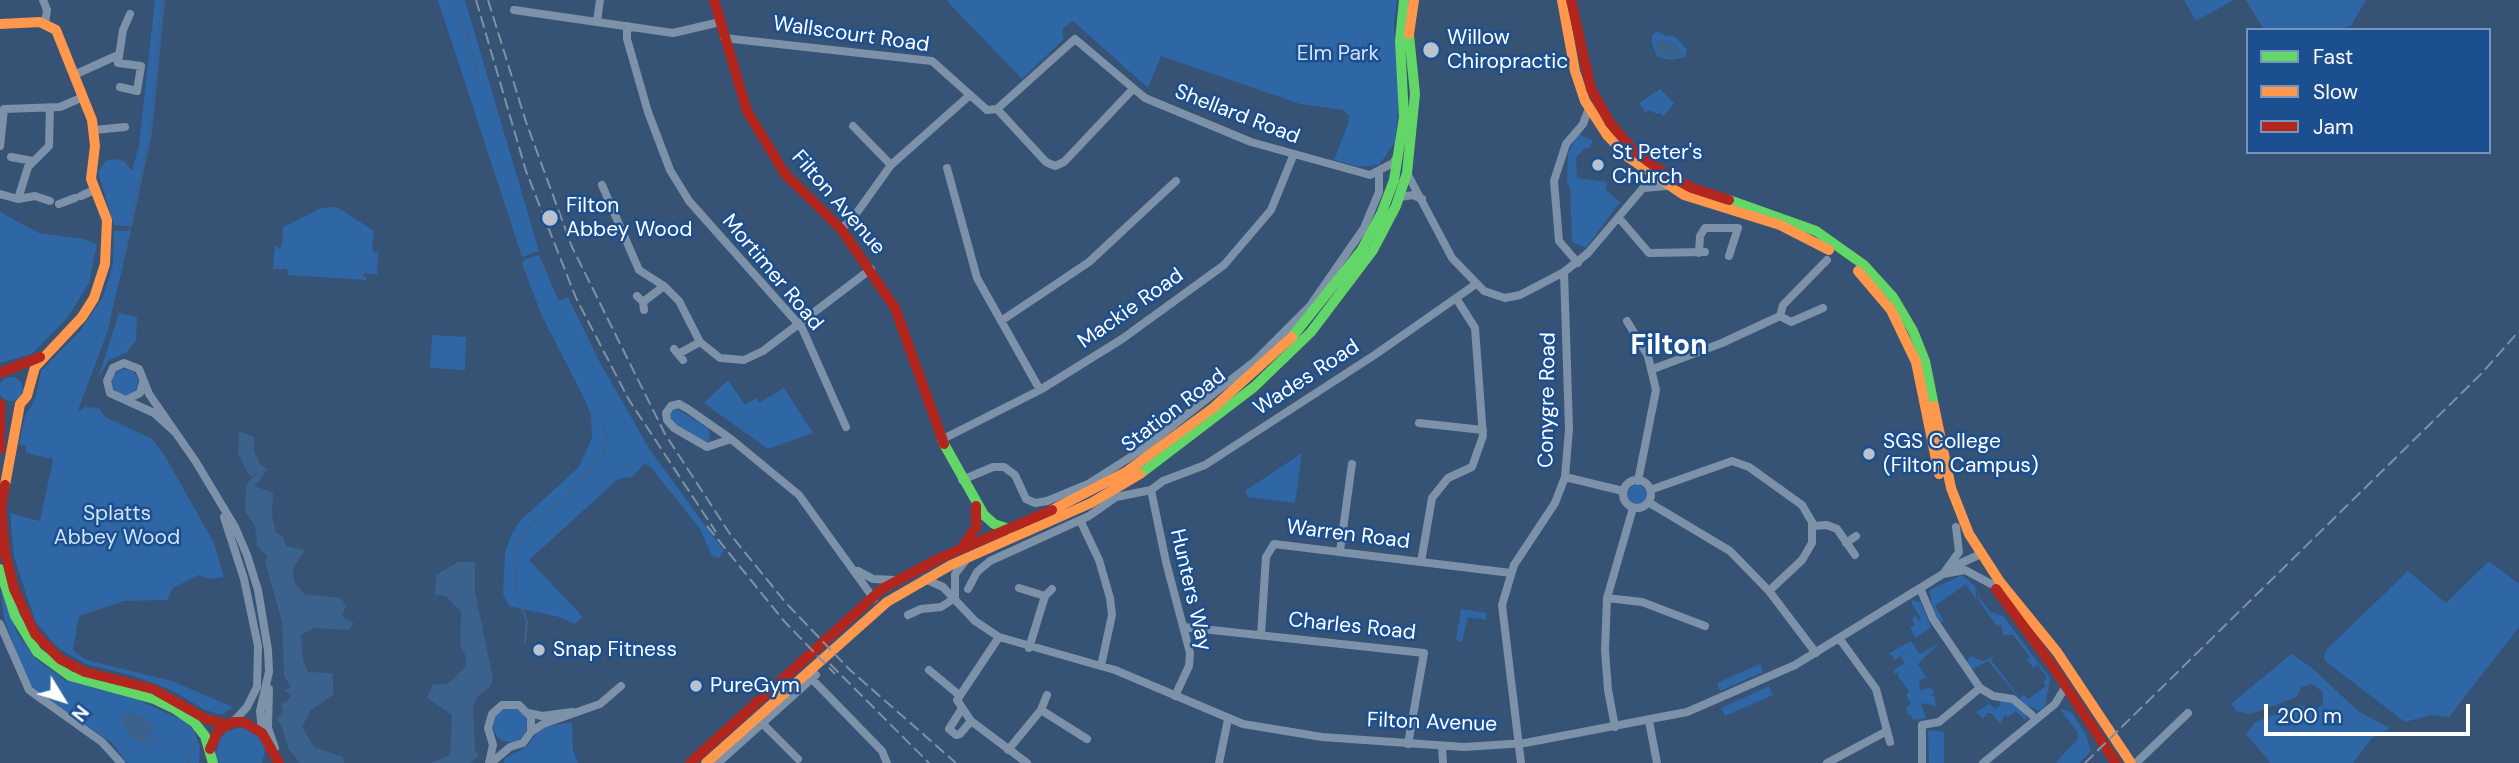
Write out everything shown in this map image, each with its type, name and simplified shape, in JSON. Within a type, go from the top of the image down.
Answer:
[{"type":"main road","name":"Filton Avenue","points":[[714,0],[747,111],[765,145],[785,173],[841,229],[871,269],[895,308],[911,347],[941,440],[962,480],[984,515],[994,524],[1009,529]]},
{"type":"main road","name":"Station Road","points":[[979,541],[1086,495],[1145,460],[1267,362],[1331,294],[1361,251],[1382,212],[1400,153],[1404,117],[1404,0]]},
{"type":"main road","points":[[1409,35],[1414,0]]},
{"type":"main road","points":[[1562,0],[1575,71],[1589,108],[1623,152],[1668,187],[1690,198],[1780,225],[1811,239],[1849,264],[1872,286],[1896,319],[1916,362],[1941,479],[1956,527],[2062,659],[2134,763]]},
{"type":"main road","points":[[1571,0],[1591,89],[1614,129],[1633,150],[1684,185],[1816,231],[1864,265],[1893,297],[1913,331],[1926,361],[1951,488],[1977,556],[1992,584],[2066,686],[2116,763]]},
{"type":"main road","points":[[1402,22],[1409,35]]},
{"type":"main road","points":[[0,24],[45,23],[55,30],[94,131],[91,173],[94,190],[107,220],[106,256],[100,282],[82,317],[43,356],[28,385],[27,396],[20,404],[4,483],[2,531],[14,589],[35,634],[47,648],[72,666],[172,697],[206,719],[252,725],[262,733],[268,748],[281,763]]},
{"type":"main road","name":"Station Road","points":[[690,763],[874,595],[896,580],[1113,491],[1155,465],[1244,395],[1301,342],[1339,299],[1373,250],[1400,197],[1407,173],[1414,117],[1409,35]]},
{"type":"main road","points":[[0,373],[43,356]]},
{"type":"main road","points":[[12,370],[23,375],[28,385]]},
{"type":"main road","points":[[0,449],[3,429],[0,404],[10,407],[20,404]]},
{"type":"main road","points":[[965,553],[976,527],[976,504]]},
{"type":"main road","points":[[965,553],[979,541],[984,515]]},
{"type":"main road","name":"Station Road","points":[[706,763],[874,612],[951,565],[965,553]]},
{"type":"main road","points":[[0,569],[20,627],[45,659],[70,676],[153,699],[175,709],[194,722],[205,736],[210,758]]},
{"type":"main road","points":[[210,758],[212,740],[230,723]]},
{"type":"main road","points":[[265,763],[268,748]]},
{"type":"street","points":[[43,0],[47,10],[45,23]]},
{"type":"street","points":[[597,22],[600,0]]},
{"type":"street","points":[[514,10],[673,33],[720,22]]},
{"type":"street","points":[[120,87],[137,91],[141,66],[118,63],[130,14]]},
{"type":"street","name":"Mortimer Road","points":[[627,26],[627,39],[648,112],[670,170],[682,191],[727,247],[799,326],[811,344],[846,427]]},
{"type":"street","name":"Wallscourt Road","points":[[724,38],[932,61],[987,110],[997,109],[1046,162],[1055,166],[1064,162],[1133,89]]},
{"type":"street","name":"Shellard Road","points":[[997,109],[1075,39],[1145,98],[1220,130],[1293,156],[1357,173],[1370,175],[1379,172]]},
{"type":"street","points":[[74,75],[118,55]]},
{"type":"street","points":[[841,229],[853,218],[891,165],[970,95]]},
{"type":"street","points":[[0,146],[4,110],[64,106],[83,97]]},
{"type":"street","points":[[18,199],[33,161],[47,149],[50,141],[50,108]]},
{"type":"street","points":[[1578,263],[1559,241],[1554,181],[1566,144],[1582,126],[1589,108]]},
{"type":"street","points":[[853,126],[891,165]]},
{"type":"street","points":[[94,131],[125,127]]},
{"type":"street","points":[[1379,172],[1393,163],[1400,153]]},
{"type":"street","name":"Mackie Road","points":[[941,440],[1040,390],[1122,339],[1224,265],[1271,210],[1293,156]]},
{"type":"street","points":[[11,157],[33,161]]},
{"type":"street","points":[[947,168],[976,278],[1040,390]]},
{"type":"street","name":"Station Road","points":[[962,480],[993,467],[1004,467],[1015,475],[1026,499],[1035,503],[1047,501],[1088,484],[1143,449],[1255,361],[1310,306],[1364,229],[1379,192],[1379,172]]},
{"type":"street","points":[[1407,173],[1448,252],[1476,284],[1489,294],[1505,298],[1520,295],[1578,263],[1643,188],[1668,187]]},
{"type":"street","points":[[1001,321],[1089,262],[1176,181]]},
{"type":"street","points":[[602,185],[639,270],[664,286],[679,301],[700,342],[716,356],[744,360],[763,351],[871,269]]},
{"type":"street","points":[[59,204],[94,190]]},
{"type":"street","points":[[0,194],[18,199],[35,196],[50,201]]},
{"type":"street","points":[[1400,197],[1413,195],[1422,199]]},
{"type":"street","points":[[1619,218],[1649,253],[1702,252],[1700,236],[1706,227],[1738,228],[1729,256]]},
{"type":"street","points":[[1653,369],[1722,343],[1780,316],[1783,305],[1827,260]]},
{"type":"street","name":"Conygre Road","points":[[1521,763],[1510,654],[1502,614],[1511,573],[1555,503],[1564,477],[1569,429],[1564,272]]},
{"type":"street","name":"Wades Road","points":[[1151,490],[1163,481],[1205,466],[1476,284]]},
{"type":"street","points":[[641,303],[664,286]]},
{"type":"street","points":[[1422,562],[1432,498],[1448,478],[1472,467],[1479,453],[1483,430],[1475,328],[1456,298]]},
{"type":"street","points":[[1780,316],[1791,322],[1823,308]]},
{"type":"street","points":[[1628,321],[1653,369],[1656,390],[1653,419],[1638,481]]},
{"type":"street","points":[[679,354],[700,342]]},
{"type":"street","points":[[126,400],[140,393],[143,382],[142,374],[135,366],[124,363],[113,368],[108,375],[107,387],[115,397],[154,413],[175,432]]},
{"type":"street","points":[[143,382],[235,527],[258,590],[269,672],[268,728],[281,763]]},
{"type":"street","points":[[731,439],[707,447],[701,445],[668,424],[666,413],[671,406],[682,405],[731,439],[799,495],[874,595],[874,612]]},
{"type":"street","points":[[1419,423],[1483,430]]},
{"type":"street","points":[[715,428],[719,442]]},
{"type":"street","points":[[1650,490],[1722,462],[1736,461],[1749,467],[1799,503],[1813,526],[1813,537],[1807,553],[1769,591]]},
{"type":"street","points":[[1340,551],[1352,464]]},
{"type":"street","points":[[1564,477],[1623,491]]},
{"type":"street","points":[[1638,481],[1650,490]]},
{"type":"street","points":[[1638,481],[1627,484],[1623,491],[1626,503],[1633,508],[1641,508],[1648,502],[1650,490]]},
{"type":"street","points":[[968,589],[977,572],[990,561],[1080,520],[1121,495],[1151,490]]},
{"type":"street","name":"Hunters Way","points":[[1151,490],[1166,562],[1191,653],[1189,666],[1175,696]]},
{"type":"street","points":[[217,499],[244,579],[258,646],[257,687],[247,708],[230,723]]},
{"type":"street","points":[[1648,502],[1730,551],[1769,591],[1816,653]]},
{"type":"street","points":[[1615,727],[1608,690],[1607,598],[1633,508]]},
{"type":"street","points":[[1080,520],[1099,560],[1110,598],[1111,615],[1101,666]]},
{"type":"street","points":[[1813,526],[1832,527],[1855,555]]},
{"type":"street","points":[[1945,572],[1959,552],[1956,527]]},
{"type":"street","points":[[1846,543],[1856,536]]},
{"type":"street","name":"Warren Road","points":[[1261,635],[1266,556],[1271,547],[1283,543],[1511,573]]},
{"type":"street","points":[[908,615],[918,610],[941,607],[955,598],[955,574],[965,553]]},
{"type":"street","name":"Filton Avenue","points":[[925,579],[943,587],[975,621],[999,637],[1029,648],[1101,666],[1228,719],[1279,732],[1442,746],[1517,744],[1649,721],[1717,702],[1816,653],[1945,572],[1977,556]]},
{"type":"street","points":[[855,570],[873,579],[896,580]]},
{"type":"street","points":[[1945,572],[1969,571],[1992,584]]},
{"type":"street","points":[[1019,587],[1049,593],[1029,648]]},
{"type":"street","points":[[1920,588],[1933,619],[1980,688],[1993,696],[2013,699],[2032,715]]},
{"type":"street","points":[[1607,598],[1642,603],[1705,626]]},
{"type":"street","points":[[0,624],[29,690],[102,742],[121,763]]},
{"type":"street","name":"Charles Road","points":[[1184,627],[1424,653],[1408,744]]},
{"type":"street","points":[[959,695],[995,648],[999,637]]},
{"type":"street","points":[[1839,638],[1876,689],[1890,742]]},
{"type":"street","points":[[935,671],[959,695],[961,710],[971,721],[1027,763]]},
{"type":"street","points":[[262,733],[260,711],[269,672]]},
{"type":"street","points":[[718,763],[814,677],[882,751],[887,763]]},
{"type":"street","points":[[490,763],[510,747],[523,743],[531,732],[542,724],[602,702],[621,686]]},
{"type":"street","points":[[1983,763],[2055,704],[2066,686]]},
{"type":"street","points":[[1922,763],[1922,726],[1939,722],[1980,688]]},
{"type":"street","points":[[1008,750],[1041,710],[1047,695]]},
{"type":"street","points":[[490,763],[493,745],[489,720],[502,705],[513,703],[528,713],[542,716],[579,712]]},
{"type":"street","points":[[2055,704],[2078,705]]},
{"type":"street","points":[[961,710],[949,729],[956,735],[960,734],[971,721]]},
{"type":"street","points":[[1041,710],[1087,739]]},
{"type":"street","points":[[528,713],[531,732]]},
{"type":"street","points":[[2134,763],[2188,713]]},
{"type":"street","points":[[1219,763],[1228,719]]},
{"type":"street","points":[[1649,721],[1657,763]]},
{"type":"street","points":[[763,724],[800,759]]},
{"type":"street","points":[[1827,763],[1887,731]]},
{"type":"street","points":[[491,735],[499,744],[510,747]]},
{"type":"street","points":[[1442,746],[1443,763]]},
{"type":"green space","points":[[155,0],[165,0],[152,133],[132,227],[114,225],[98,172],[106,161],[114,159],[124,161],[132,171],[139,145]]},
{"type":"green space","points":[[438,0],[465,0],[539,251],[522,257]]},
{"type":"green space","name":"Elm Park","points":[[946,0],[1397,0],[1394,25],[1399,99],[1395,142],[1379,165],[1359,167],[1334,160],[1348,124],[1349,116],[1343,110],[1300,104],[1161,56],[1148,88],[1073,21],[1062,29],[1064,39],[1022,79]]},
{"type":"green space","points":[[2184,0],[2234,0],[2196,21]]},
{"type":"green space","points":[[2246,0],[2366,0],[2351,26],[2263,28]]},
{"type":"green space","points":[[1657,31],[1666,36],[1674,36],[1687,49],[1685,57],[1672,60],[1657,57],[1652,36]]},
{"type":"green space","points":[[1660,89],[1674,103],[1663,117],[1661,113],[1649,110],[1645,113],[1639,103]]},
{"type":"green space","points":[[1578,134],[1593,140],[1589,149],[1585,148],[1576,157],[1577,178],[1607,182],[1606,190],[1620,202],[1586,248],[1572,242],[1570,188],[1567,182],[1568,153]]},
{"type":"green space","points":[[337,207],[374,231],[372,250],[375,253],[378,250],[377,275],[365,273],[362,276],[366,277],[366,280],[285,275],[289,273],[286,269],[273,269],[275,245],[279,249],[282,246],[283,227],[321,208]]},
{"type":"green space","points":[[0,212],[39,233],[84,239],[97,244],[89,283],[68,317],[32,354],[0,363]]},
{"type":"green space","name":"Splatts Abbey Wood","points":[[114,231],[131,231],[107,333],[77,413],[85,407],[99,408],[105,417],[152,439],[165,456],[214,543],[224,577],[209,579],[199,575],[173,588],[167,600],[124,601],[79,616],[73,650],[86,660],[172,681],[233,707],[222,715],[205,710],[173,691],[134,676],[86,664],[58,648],[35,621],[14,557],[10,513],[40,521],[53,459],[26,453],[26,446],[19,444],[25,416],[35,400],[41,371],[80,331],[103,297],[113,264]]},
{"type":"green space","points":[[539,255],[559,301],[568,297],[598,359],[650,450],[724,551],[719,558],[712,556],[700,529],[650,466],[644,464],[632,477],[618,479],[529,560],[583,617],[575,624],[559,617],[509,606],[503,594],[505,552],[512,534],[521,520],[579,467],[592,438],[591,415],[586,402],[542,316],[522,264],[524,260]]},
{"type":"green space","points":[[119,313],[137,317],[136,340],[126,353],[109,360],[98,378]]},
{"type":"green space","points":[[432,335],[466,337],[465,370],[430,368]]},
{"type":"green space","points":[[125,369],[135,372],[138,382],[135,392],[125,395],[115,392],[112,382],[115,372]]},
{"type":"green space","points":[[11,377],[20,380],[23,389],[20,398],[11,401],[2,398],[-1,389],[2,380]]},
{"type":"green space","points":[[728,380],[745,405],[756,398],[759,403],[784,388],[813,433],[768,449],[704,403]]},
{"type":"green space","points":[[677,409],[708,428],[710,440],[707,442],[670,422],[670,412]]},
{"type":"green space","points":[[1302,453],[1295,503],[1248,497],[1245,491]]},
{"type":"green space","points":[[1637,485],[1644,488],[1647,495],[1644,502],[1637,505],[1630,502],[1627,495],[1630,488]]},
{"type":"green space","points":[[2489,561],[2519,584],[2519,627],[2449,717],[2431,715],[2405,722],[2325,661],[2327,649],[2408,571],[2446,603]]},
{"type":"green space","points":[[1962,575],[1975,586],[1977,601],[1966,584],[1935,606],[1944,621],[1940,624],[1932,608],[1930,590]]},
{"type":"green space","points":[[0,587],[17,633],[37,660],[65,680],[136,699],[184,721],[194,730],[200,747],[199,763],[127,763],[112,743],[36,691],[26,679],[4,618]]},
{"type":"green space","points":[[1977,588],[1980,599],[1991,612],[2003,616],[2050,678],[2045,706],[2040,711],[2024,704],[1988,661],[1971,670],[1966,662],[1970,656],[1983,661],[1994,656],[1991,660],[2020,698],[2024,695],[2028,699],[2046,686],[2043,682],[2047,678],[2038,665],[2033,668],[2028,660],[2024,663],[2030,657],[2013,635],[2003,635],[2001,624],[1997,626],[1979,601]]},
{"type":"green space","points":[[1913,600],[1921,603],[1931,627],[1916,638],[1910,628],[1915,625],[1912,620],[1915,615],[1919,621],[1921,619],[1911,602]]},
{"type":"green space","points":[[1461,609],[1486,613],[1486,620],[1468,617],[1462,642],[1456,640]]},
{"type":"green space","points":[[1911,641],[1920,654],[1939,643],[1918,664],[1926,677],[1932,672],[1926,678],[1919,680],[1920,690],[1931,688],[1935,693],[1931,694],[1935,697],[1936,706],[1921,703],[1926,718],[1913,720],[1906,707],[1911,704],[1906,695],[1909,691],[1897,675],[1900,671],[1895,674],[1893,670],[1905,663],[1900,656],[1893,661],[1893,656],[1888,654]]},
{"type":"green space","points":[[2291,654],[2311,667],[2358,711],[2390,728],[2371,739],[2353,763],[2271,763],[2246,734],[2255,722],[2299,705],[2314,711],[2323,704],[2323,692],[2312,684],[2301,687],[2297,697],[2251,714],[2236,711],[2231,704]]},
{"type":"green space","points":[[1760,664],[1763,672],[1720,691],[1717,683]]},
{"type":"green space","points":[[1769,686],[1773,695],[1725,716],[1721,708]]},
{"type":"green space","points":[[1982,695],[1995,709],[2001,704],[1998,700],[2009,700],[2026,714],[2026,721],[2016,711],[2008,717],[2005,715],[2000,724],[1991,713],[1987,713],[1983,719],[1976,712],[1989,704]]},
{"type":"green space","points":[[510,708],[522,713],[527,725],[522,737],[510,742],[498,737],[493,725],[498,713]]},
{"type":"green space","points":[[2059,708],[2072,713],[2085,733],[2091,751],[2079,763],[2055,763],[2077,740],[2078,733]]},
{"type":"green space","points":[[572,722],[573,751],[578,763],[504,763],[504,759],[526,747],[541,728]]},
{"type":"green space","points":[[243,727],[252,729],[264,742],[262,763],[219,763],[216,755],[220,739],[227,731]]},
{"type":"green space","points":[[1928,730],[1944,732],[1944,763],[1929,763]]},
{"type":"shaded area","points":[[1661,40],[1676,44],[1683,55],[1673,58],[1658,53],[1656,42]]},
{"type":"shaded area","points":[[239,431],[254,437],[254,451],[260,464],[268,469],[255,486],[273,493],[272,515],[276,533],[283,536],[286,546],[305,550],[293,568],[294,581],[304,594],[341,598],[346,606],[342,616],[354,623],[349,630],[314,628],[301,635],[303,661],[308,672],[333,673],[333,695],[311,710],[302,727],[314,747],[343,757],[344,763],[300,763],[288,748],[281,724],[277,720],[283,710],[281,704],[291,696],[284,690],[291,687],[284,676],[282,622],[265,562],[267,556],[257,546],[255,526],[245,511],[246,485],[258,471],[251,477],[247,472],[238,453]]},
{"type":"shaded area","points":[[458,562],[475,562],[475,591],[493,679],[490,687],[478,696],[473,705],[475,750],[479,756],[470,763],[430,763],[450,755],[452,715],[427,698],[432,685],[449,683],[466,666],[465,654],[460,646],[461,612],[446,596],[435,595],[436,575]]},
{"type":"shaded area","points":[[127,713],[143,717],[155,728],[145,743],[134,741],[123,724],[122,718]]},
{"type":"waterway","points":[[122,263],[149,141],[163,0]]},
{"type":"waterway","points":[[451,0],[457,8],[467,35],[479,77]]},
{"type":"waterway","points":[[525,642],[527,622],[517,594],[514,552],[529,527],[571,492],[605,452],[607,434],[599,414]]},
{"type":"waterway","points":[[144,748],[165,737]]},
{"type":"waterway","points":[[187,763],[196,742]]},
{"type":"railway","points":[[476,0],[526,171],[576,298],[629,400],[716,532]]},
{"type":"railway","points":[[488,0],[526,122],[572,247],[665,434],[730,534],[786,603],[850,670],[956,763]]},
{"type":"railway","points":[[2085,763],[2482,373],[2519,331]]},
{"type":"railway","points":[[707,526],[784,621],[835,674]]},
{"type":"railway","points":[[830,664],[929,763]]},
{"type":"traffic: fast","points":[[1292,337],[1361,251],[1382,212],[1394,180],[1404,117],[1400,41],[1404,0]]},
{"type":"traffic: fast","points":[[1140,474],[1254,387],[1311,332],[1373,250],[1396,206],[1407,173],[1415,94],[1409,35],[1402,22]]},
{"type":"traffic: fast","points":[[1729,200],[1816,231],[1864,265],[1893,297],[1913,331],[1925,361],[1934,406]]},
{"type":"traffic: fast","points":[[944,444],[984,515],[994,524],[1009,529]]},
{"type":"traffic: fast","points":[[0,569],[15,616],[37,652],[70,676],[154,699],[175,709],[194,722],[205,736],[213,763]]},
{"type":"traffic: slow","points":[[1409,34],[1414,0]]},
{"type":"traffic: slow","points":[[1562,0],[1575,71],[1585,101],[1607,135],[1628,157],[1684,195],[1780,225],[1829,250]]},
{"type":"traffic: slow","points":[[0,24],[40,22],[56,30],[92,120],[95,146],[91,179],[107,220],[105,264],[94,298],[82,317],[35,367],[27,396],[20,404],[5,485]]},
{"type":"traffic: slow","points":[[1858,271],[1891,310],[1916,362],[1939,474]]},
{"type":"traffic: slow","points":[[1052,510],[1126,472],[1213,408],[1292,337]]},
{"type":"traffic: slow","points":[[1934,406],[1951,488],[1969,534],[2000,582],[2057,652],[2131,763]]},
{"type":"traffic: slow","points":[[706,763],[887,602],[951,565],[1091,503],[1140,474]]},
{"type":"traffic: jam","points":[[714,0],[747,111],[785,174],[841,229],[895,308],[944,444]]},
{"type":"traffic: jam","points":[[1571,0],[1591,89],[1610,123],[1633,150],[1662,172],[1692,188],[1729,200]]},
{"type":"traffic: jam","points":[[0,373],[40,357]]},
{"type":"traffic: jam","points":[[0,404],[0,449]]},
{"type":"traffic: jam","points":[[5,485],[1,507],[5,553],[14,589],[35,634],[60,659],[85,672],[153,689],[206,719],[226,724]]},
{"type":"traffic: jam","points":[[962,548],[976,527],[976,506]]},
{"type":"traffic: jam","points":[[690,763],[882,589],[940,558],[1052,510]]},
{"type":"traffic: jam","points":[[1996,589],[2052,665],[2116,763]]},
{"type":"traffic: jam","points":[[210,749],[218,731],[233,722],[243,722],[262,733],[279,763]]},
{"type":"place","name":"Willow Chiropractic","points":[[1431,50]]},
{"type":"place","name":"St Peter's Church","points":[[1598,165]]},
{"type":"place","name":"Filton Abbey Wood","points":[[550,218]]},
{"type":"place","name":"SGS College (Filton Campus)","points":[[1869,454]]},
{"type":"place","name":"Snap Fitness","points":[[539,650]]},
{"type":"place","name":"PureGym","points":[[696,686]]},
{"type":"district","name":"Filton","points":[[1669,347]]}]
